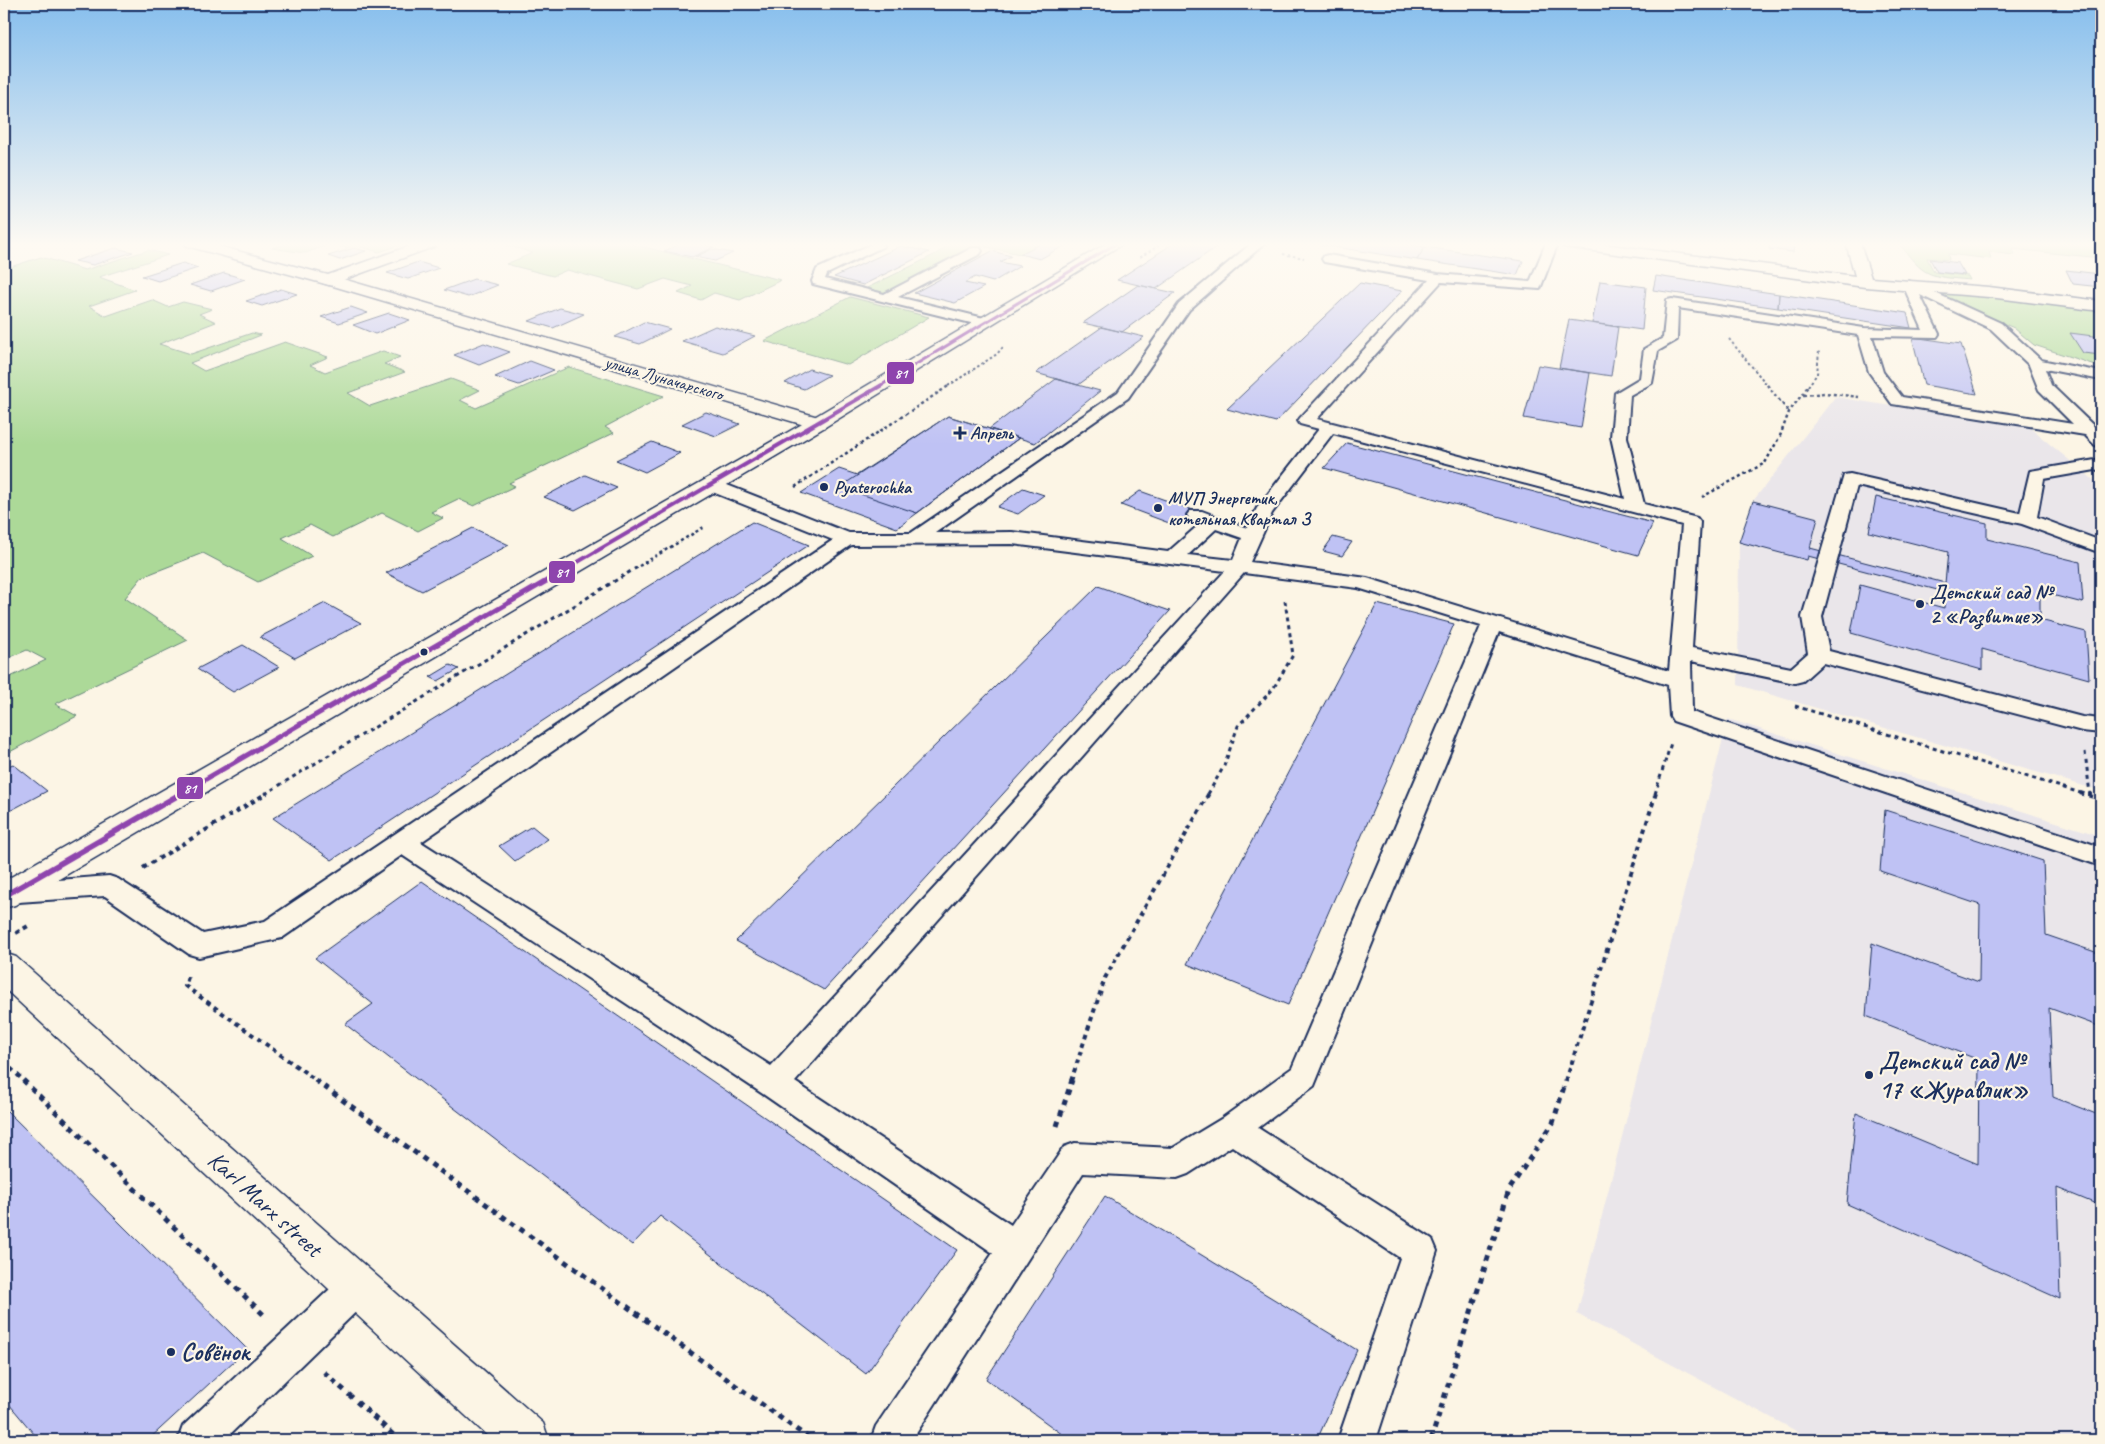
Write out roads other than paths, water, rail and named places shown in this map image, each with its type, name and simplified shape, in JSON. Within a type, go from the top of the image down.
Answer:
[{"type":"street","name":"улица Луначарского","points":[[433,310],[818,423]]},
{"type":"street","points":[[6,895],[818,423],[1003,310]]},
{"type":"street","name":"Karl Marx street","points":[[7,952],[357,1287],[526,1440]]},
{"type":"lane","points":[[936,310],[983,322]]},
{"type":"lane","points":[[916,538],[1123,395],[1182,310]]},
{"type":"lane","points":[[1408,310],[1306,421],[1691,522],[1679,681],[1681,716],[2101,857]]},
{"type":"lane","points":[[1636,507],[1619,437],[1623,393],[1647,380],[1651,349],[1670,340],[1672,310]]},
{"type":"lane","points":[[1721,310],[1864,332],[1932,334],[1921,310]]},
{"type":"lane","points":[[1963,310],[1996,326],[2036,363],[2044,387],[2101,442]]},
{"type":"lane","points":[[1864,332],[1876,372],[1897,401],[2090,431]]},
{"type":"lane","points":[[2036,363],[2101,376]]},
{"type":"lane","points":[[774,1084],[1239,567],[1263,512],[1329,427]]},
{"type":"lane","points":[[2028,520],[2036,475],[2077,466],[2101,464]]},
{"type":"lane","points":[[1819,655],[1812,616],[1850,479],[2028,520],[2101,547]]},
{"type":"lane","points":[[711,485],[847,539],[1012,538],[1360,582],[1679,681]]},
{"type":"lane","points":[[1196,515],[1253,536]]},
{"type":"lane","points":[[1173,558],[1214,521]]},
{"type":"lane","points":[[6,895],[109,886],[200,946],[272,930],[847,539]]},
{"type":"lane","points":[[890,1440],[1075,1158],[1177,1163],[1232,1129],[1303,1077],[1492,623]]},
{"type":"lane","points":[[1681,652],[1795,676],[1819,655]]},
{"type":"lane","points":[[1819,655],[2092,725]]},
{"type":"lane","points":[[402,842],[774,1084],[1015,1248]]},
{"type":"lane","points":[[1232,1129],[1420,1250],[1357,1440]]},
{"type":"lane","points":[[197,1440],[357,1287]]},
{"type":"place","name":"Апрель","points":[[960,433]]},
{"type":"place","name":"Pyaterochka","points":[[824,487]]},
{"type":"place","name":"МУП Энергетик, котельная Квартал З","points":[[1158,508]]},
{"type":"place","name":"Детский сад № 2 «Развитие»","points":[[1920,604]]},
{"type":"place","name":"Детский сад № 17 «Журавлик»","points":[[1869,1075]]},
{"type":"place","name":"Совёнок","points":[[171,1352]]}]
